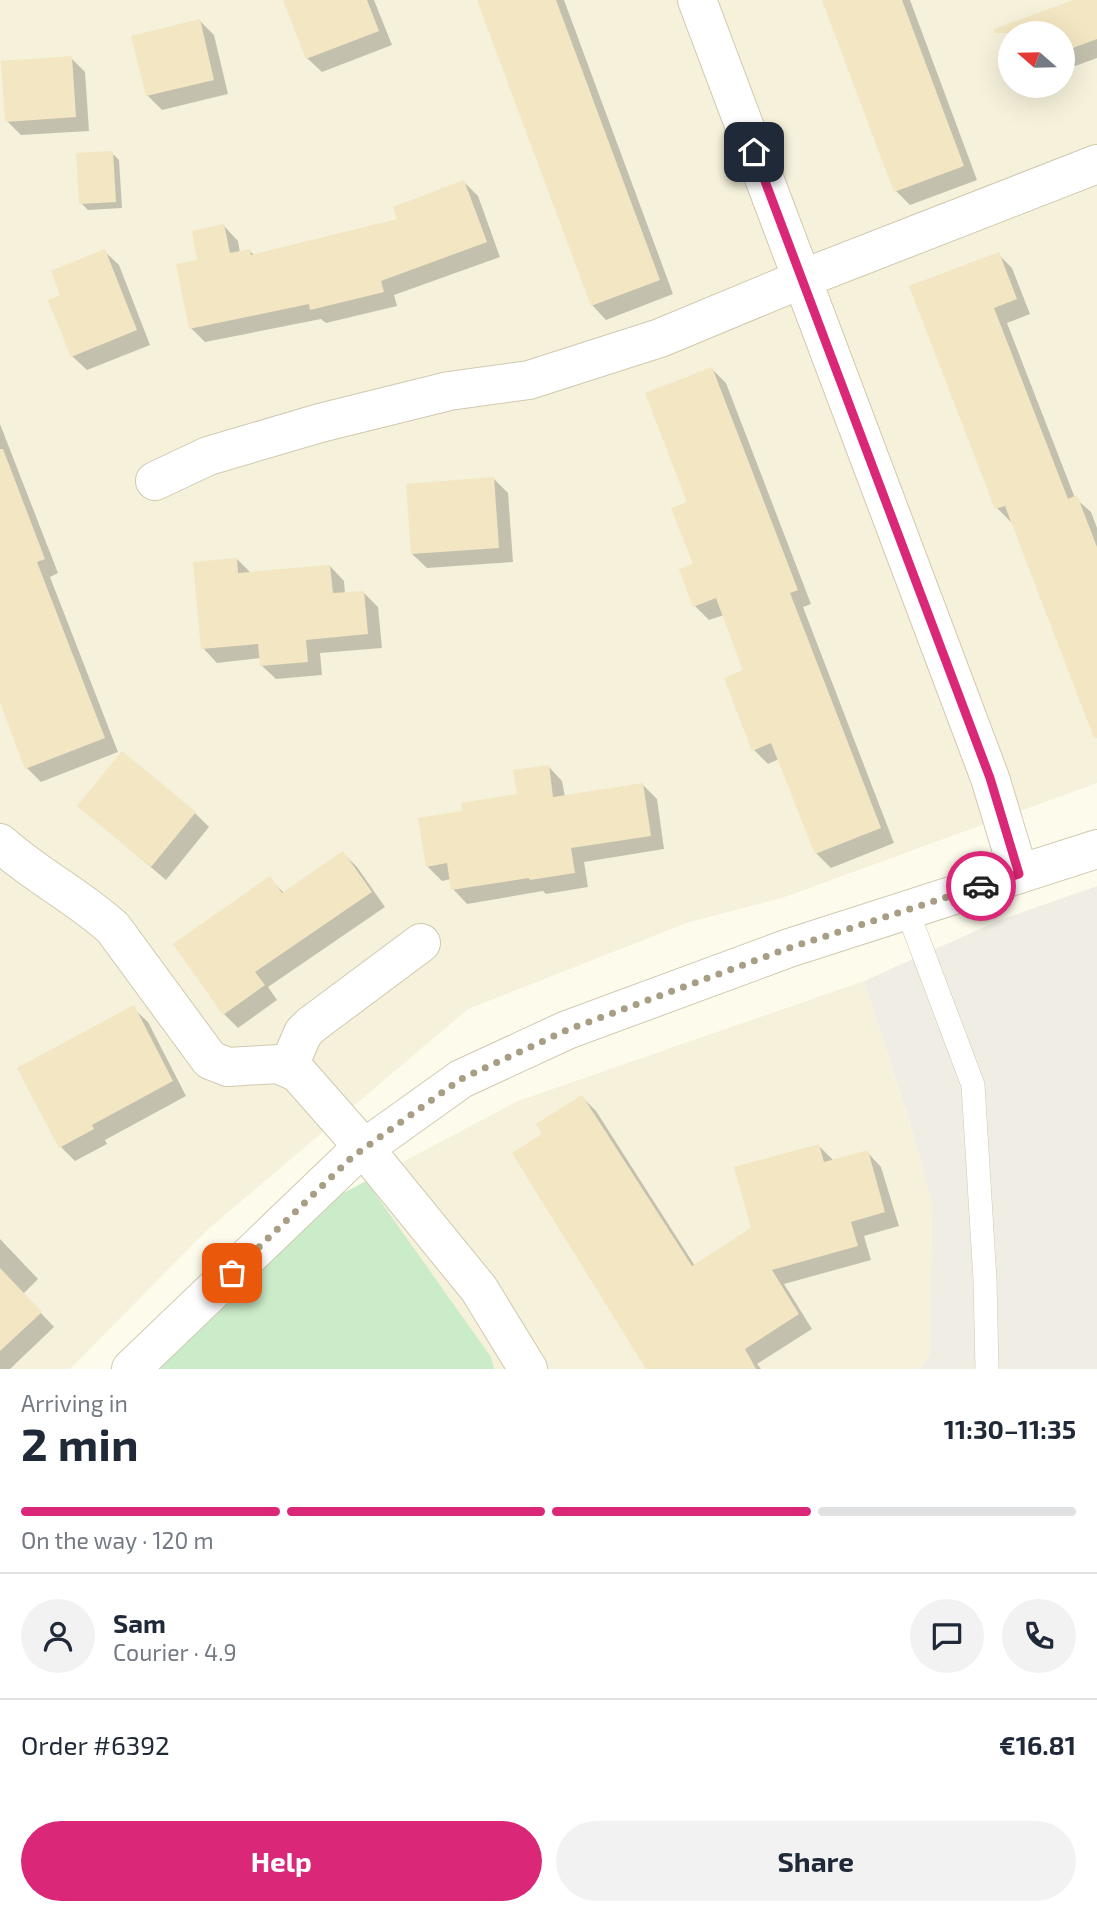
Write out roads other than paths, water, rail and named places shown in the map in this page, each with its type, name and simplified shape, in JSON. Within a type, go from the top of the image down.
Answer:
[{"type":"street","points":[[697,0],[990,778],[1019,874]]},
{"type":"street","points":[[155,481],[208,456],[320,423],[449,391],[529,380],[660,338],[802,279],[1097,164]]},
{"type":"street","points":[[0,843],[24,864],[94,910],[113,928],[210,1060],[228,1068],[278,1064],[298,1073],[364,1148],[479,1289],[528,1369]]},
{"type":"street","points":[[131,1369],[352,1157],[461,1079],[567,1030],[789,948],[1097,849]]},
{"type":"street","points":[[288,1068],[303,1033],[311,1025],[421,943]]},
{"type":"lane","points":[[907,910],[974,1085],[987,1369]]}]
